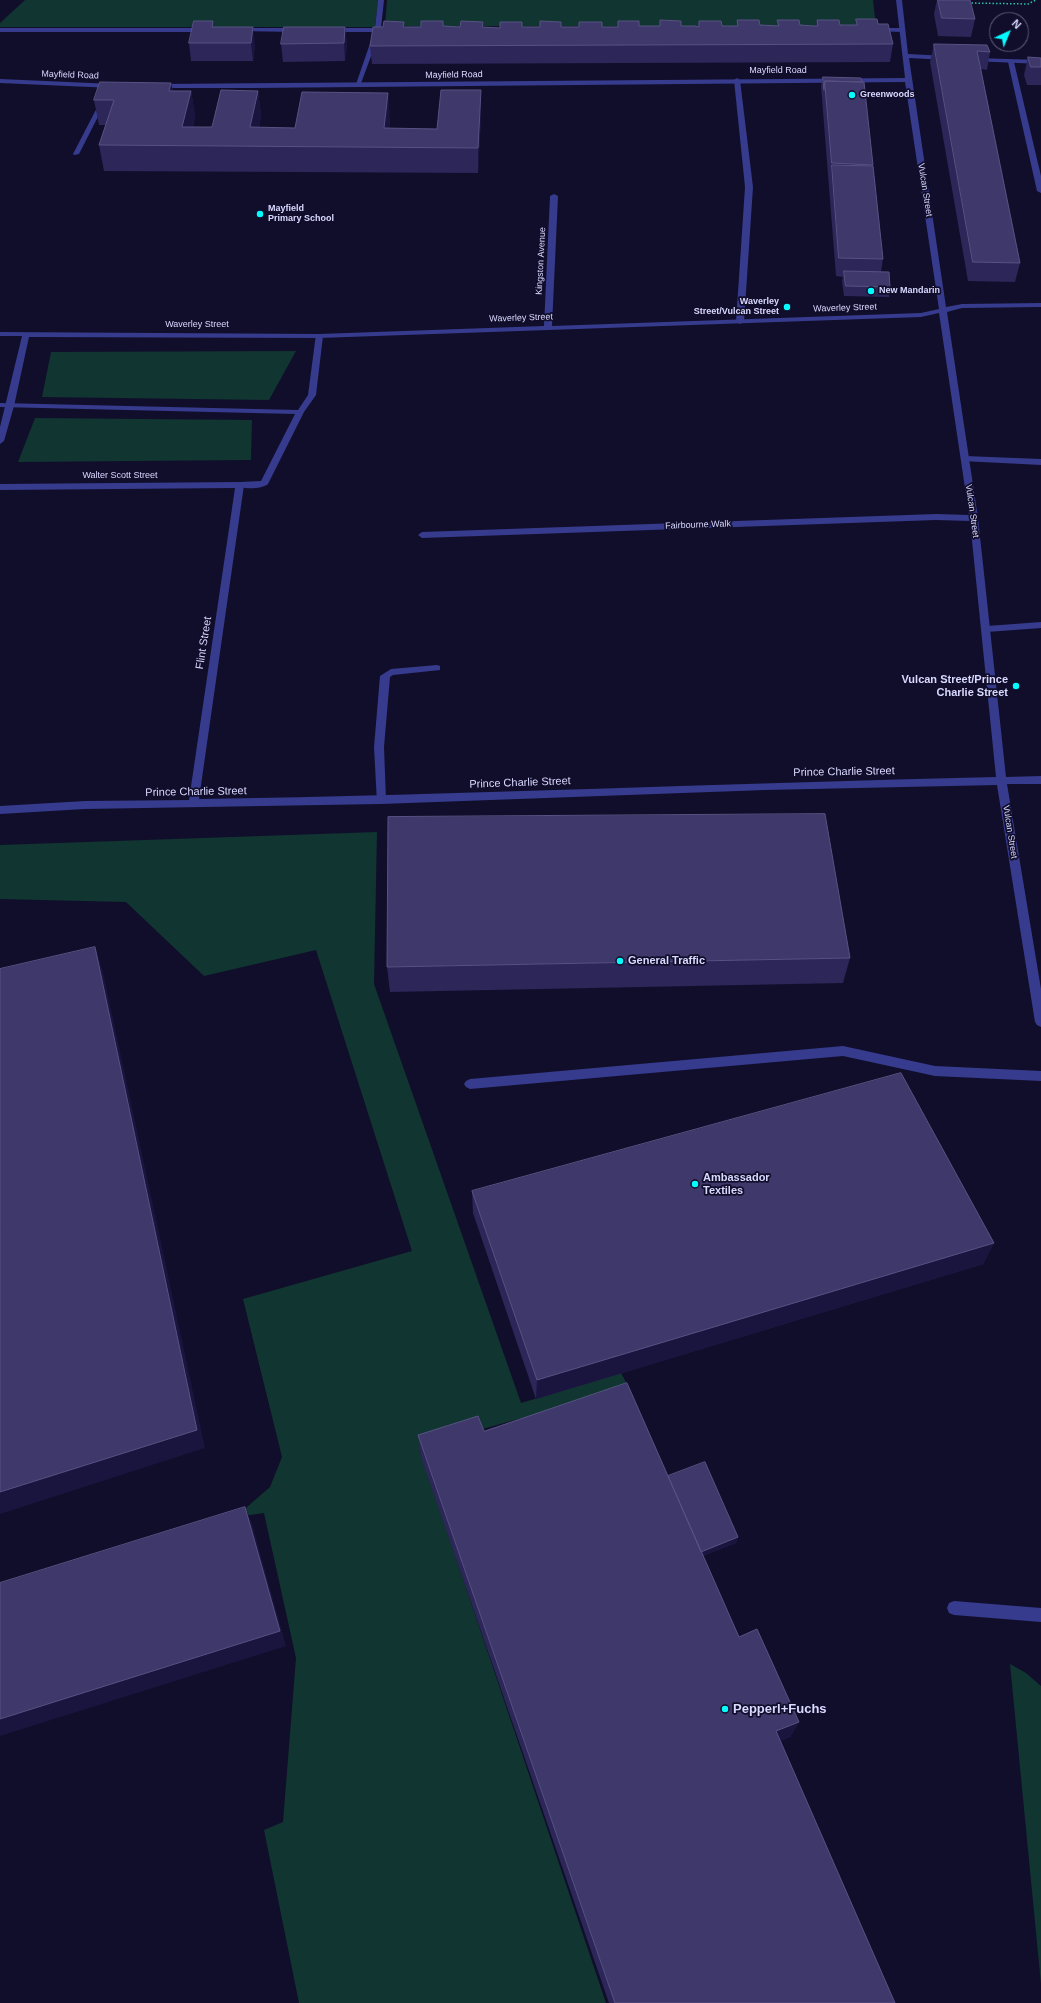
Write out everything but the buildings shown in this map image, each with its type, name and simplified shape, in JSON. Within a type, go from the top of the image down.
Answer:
[{"type":"street","points":[[357,86],[378,30],[381,0]]},
{"type":"street","name":"Vulcan Street","points":[[899,0],[908,80],[974,518],[987,629],[1001,780],[1041,1022]]},
{"type":"street","points":[[0,30],[212,30]]},
{"type":"street","points":[[228,30],[307,30]]},
{"type":"street","points":[[323,30],[394,30]]},
{"type":"street","points":[[870,30],[902,30]]},
{"type":"street","points":[[905,56],[958,59]]},
{"type":"street","points":[[966,59],[1041,62]]},
{"type":"street","points":[[1011,62],[1041,191]]},
{"type":"street","points":[[737,80],[749,187],[740,322]]},
{"type":"street","name":"Mayfield Road","points":[[150,86],[357,86],[737,80],[908,80]]},
{"type":"street","name":"Mayfield Road","points":[[0,81],[118,86]]},
{"type":"street","points":[[76,154],[111,86]]},
{"type":"street","name":"Kingston Avenue","points":[[548,327],[554,196]]},
{"type":"street","name":"Waverley Street","points":[[0,334],[319,336],[921,315],[962,306],[1041,305]]},
{"type":"street","points":[[0,440],[10,406],[26,334]]},
{"type":"street","points":[[0,405],[300,412],[312,395],[319,336]]},
{"type":"street","name":"Walter Scott Street","points":[[0,487],[264,484],[300,412]]},
{"type":"street","points":[[965,459],[1041,462]]},
{"type":"street","name":"Flint Street","points":[[193,804],[240,485]]},
{"type":"street","name":"Fairbourne Walk","points":[[422,535],[936,517],[974,518]]},
{"type":"street","points":[[987,629],[1041,625]]},
{"type":"street","points":[[381,800],[380,747],[385,676],[391,672],[437,668]]},
{"type":"street","name":"Prince Charlie Street","points":[[0,810],[85,806],[381,800],[757,786],[1041,780]]},
{"type":"street","points":[[470,1084],[843,1050],[935,1071],[1041,1076]]},
{"type":"street","points":[[954,1608],[1041,1616]]},
{"type":"path","points":[[967,3],[1028,4],[1036,0]]},
{"type":"green space","points":[[25,0],[378,0],[375,27],[0,27],[0,23]]},
{"type":"green space","points":[[387,0],[873,0],[876,27],[385,26]]},
{"type":"green space","points":[[296,351],[269,400],[42,397],[51,352]]},
{"type":"green space","points":[[35,418],[252,420],[251,460],[18,462]]},
{"type":"green space","points":[[377,832],[374,984],[521,1403],[621,1373],[629,1388],[479,1430],[420,1451],[606,2003],[299,2003],[264,1830],[283,1822],[296,1658],[264,1513],[243,1516],[247,1507],[270,1487],[282,1457],[243,1299],[412,1251],[316,950],[204,976],[126,902],[0,899],[0,845]]},
{"type":"green space","points":[[1010,1664],[1026,1673],[1041,1686],[1041,1984]]},
{"type":"place","name":"Greenwoods","points":[[852,95]]},
{"type":"place","name":"Mayfield Primary School","points":[[260,214]]},
{"type":"place","name":"New Mandarin","points":[[871,291]]},
{"type":"place","name":"Waverley Street/Vulcan Street","points":[[787,307]]},
{"type":"place","name":"Vulcan Street/Prince Charlie Street","points":[[1016,686]]},
{"type":"place","name":"General Traffic","points":[[620,961]]},
{"type":"place","name":"Ambassador Textiles","points":[[695,1184]]},
{"type":"place","name":"Pepperl+Fuchs","points":[[725,1709]]}]
